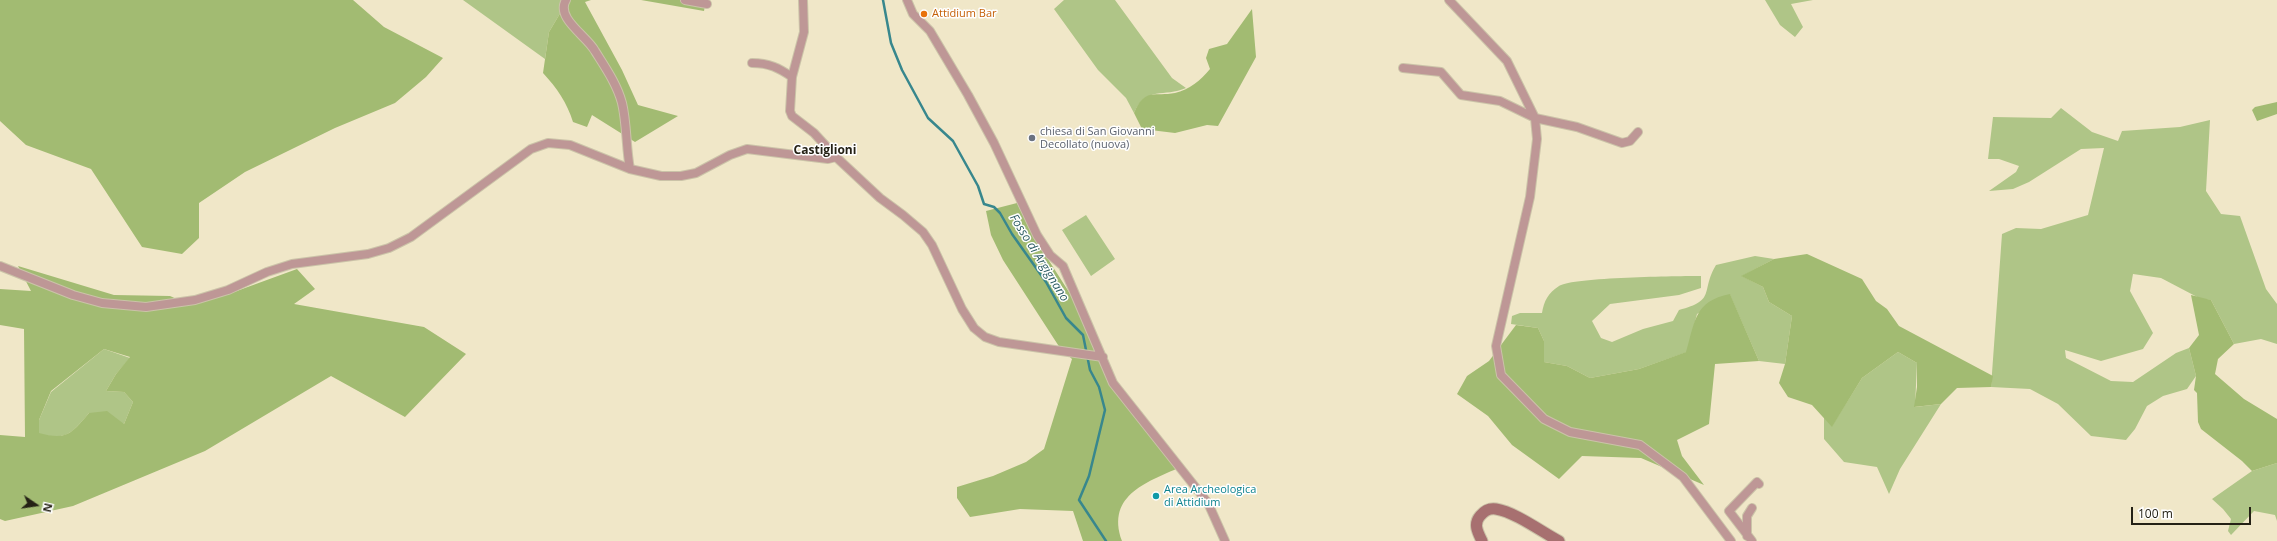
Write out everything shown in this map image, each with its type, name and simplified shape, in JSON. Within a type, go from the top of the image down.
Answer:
[{"type":"main road","points":[[1482,541],[1476,527],[1478,518],[1484,512],[1494,508],[1505,512],[1559,541]]},
{"type":"street","points":[[566,0],[563,12],[566,19],[593,46],[618,92],[622,104],[626,148],[630,169]]},
{"type":"street","points":[[685,0],[707,4]]},
{"type":"street","points":[[803,0],[803,39],[792,77],[790,111],[792,116],[814,133],[836,157],[880,198],[923,232],[932,245],[962,309],[974,328],[985,337],[999,342],[1100,356]]},
{"type":"street","points":[[907,0],[913,14],[930,31],[968,95],[994,143],[1037,235],[1050,255],[1063,266],[1100,356],[1113,383],[1208,503],[1225,541]]},
{"type":"street","points":[[1448,0],[1507,61],[1535,118],[1537,139],[1530,197],[1496,346],[1501,375],[1544,419],[1570,432],[1640,445],[1683,477],[1731,541]]},
{"type":"street","points":[[752,63],[763,63],[777,67],[792,77]]},
{"type":"street","points":[[1403,68],[1441,72],[1461,95],[1500,101],[1535,118],[1577,126],[1622,144],[1630,141],[1638,132]]},
{"type":"street","points":[[0,266],[46,286],[102,303],[146,307],[195,300],[228,290],[267,272],[292,264],[368,254],[389,248],[411,237],[531,149],[548,143],[570,145],[630,169],[661,176],[680,176],[696,173],[730,155],[747,149],[828,159],[836,157]]},
{"type":"street","points":[[1750,538],[1729,511],[1757,482],[1759,484]]},
{"type":"street","points":[[1750,538],[1747,516],[1752,508]]},
{"type":"green space","points":[[0,0],[353,0],[384,27],[443,58],[426,77],[395,103],[335,128],[245,172],[199,203],[199,238],[182,254],[142,247],[91,169],[26,145],[0,121]]},
{"type":"green space","points":[[463,0],[568,0],[549,32],[545,59]]},
{"type":"green space","points":[[568,0],[591,0],[585,2],[622,70],[638,105],[678,116],[635,142],[592,115],[587,127],[573,122],[568,108],[561,96],[543,73],[549,32]]},
{"type":"green space","points":[[641,0],[706,0],[704,11]]},
{"type":"green space","points":[[1064,0],[1115,0],[1172,78],[1186,88],[1178,91],[1150,95],[1139,104],[1134,113],[1126,98],[1098,70],[1054,9]]},
{"type":"green space","points":[[1765,0],[1813,0],[1791,4],[1803,27],[1795,37],[1780,25]]},
{"type":"green space","points":[[1252,9],[1256,57],[1218,126],[1207,125],[1175,133],[1142,129],[1134,113],[1142,99],[1151,95],[1180,92],[1199,81],[1210,69],[1206,58],[1209,49],[1227,44]]},
{"type":"green space","points":[[2277,102],[2277,114],[2257,121],[2252,110],[2255,107]]},
{"type":"green space","points":[[2061,108],[2092,132],[2118,141],[2122,131],[2180,127],[2210,120],[2206,191],[2221,214],[2240,216],[2266,289],[2277,304],[2277,344],[2261,339],[2234,344],[2211,300],[2201,299],[2161,278],[2133,274],[2130,291],[2153,333],[2143,349],[2101,361],[2065,350],[2066,358],[2111,381],[2133,382],[2176,353],[2189,348],[2196,376],[2187,389],[2163,396],[2147,406],[2135,429],[2126,440],[2091,436],[2058,404],[2030,389],[1991,387],[2002,234],[2016,228],[2041,229],[2088,215],[2104,148],[2081,149],[2029,182],[2013,189],[1989,191],[2016,172],[2019,166],[1999,159],[1988,159],[1993,117],[2051,118]]},
{"type":"green space","points":[[1017,203],[1032,234],[1074,300],[1117,382],[1183,466],[1145,484],[1125,501],[1120,512],[1118,525],[1122,541],[1083,541],[1073,511],[1020,509],[970,517],[957,498],[957,487],[993,476],[1026,462],[1044,449],[1072,359],[1060,348],[1003,260],[991,235],[986,211]]},
{"type":"green space","points":[[1086,215],[1115,259],[1091,276],[1062,230]]},
{"type":"green space","points":[[1807,254],[1862,279],[1876,301],[1887,309],[1899,326],[1993,376],[1991,387],[1957,388],[1941,404],[1914,407],[1917,387],[1917,363],[1898,352],[1862,378],[1832,427],[1812,405],[1788,397],[1779,383],[1785,364],[1792,316],[1769,302],[1763,287],[1741,276],[1774,259]]},
{"type":"green space","points":[[1755,256],[1774,259],[1742,276],[1763,287],[1769,302],[1792,316],[1785,364],[1759,361],[1730,295],[1697,314],[1687,352],[1639,369],[1590,378],[1567,366],[1544,362],[1544,341],[1538,328],[1511,324],[1512,316],[1520,313],[1542,313],[1545,301],[1549,294],[1559,286],[1568,283],[1604,279],[1701,276],[1701,288],[1679,295],[1610,304],[1592,321],[1601,338],[1612,342],[1643,329],[1673,321],[1679,310],[1699,303],[1703,298],[1706,294],[1711,274],[1716,265]]},
{"type":"green space","points":[[18,266],[114,295],[170,296],[188,304],[223,296],[297,269],[315,289],[294,304],[424,327],[466,354],[405,417],[331,376],[205,451],[73,506],[5,521],[0,519],[0,435],[25,437],[24,329],[0,325],[0,289],[31,291]],"holes":[[[104,349],[130,357],[116,374],[106,391],[124,392],[133,402],[124,424],[107,411],[89,413],[78,426],[68,434],[56,436],[39,433],[39,420],[51,391]]]},
{"type":"green space","points":[[1730,294],[1759,361],[1715,364],[1709,424],[1677,440],[1682,456],[1704,485],[1641,458],[1582,456],[1559,479],[1512,445],[1488,416],[1457,394],[1467,376],[1489,361],[1516,325],[1538,328],[1544,341],[1544,362],[1567,366],[1590,378],[1639,369],[1686,352],[1694,322],[1698,314],[1709,302],[1718,297]]},
{"type":"green space","points":[[2191,295],[2211,300],[2234,344],[2218,359],[2215,374],[2244,399],[2277,419],[2277,463],[2252,471],[2242,461],[2201,429],[2198,422],[2197,393],[2194,390],[2196,376],[2189,348],[2199,335]]},
{"type":"green space","points":[[104,349],[130,358],[116,374],[106,391],[124,392],[133,402],[124,424],[89,413],[78,426],[68,434],[63,436],[48,436],[39,434],[39,420],[51,392]]},
{"type":"green space","points":[[1898,352],[1917,363],[1915,407],[1941,404],[1900,469],[1889,494],[1877,467],[1844,462],[1824,439],[1824,417],[1832,426],[1862,378]]},
{"type":"green space","points":[[2277,463],[2277,521],[2275,515],[2254,511],[2231,535],[2228,531],[2231,519],[2212,499],[2252,471]]},
{"type":"waterway","name":"Fosso di Argignano","points":[[883,0],[891,43],[902,70],[928,118],[953,141],[978,186],[984,204],[994,207],[1000,213],[1012,234],[1046,282],[1066,318],[1083,335],[1090,370],[1099,387],[1105,410],[1089,476],[1079,500],[1106,541]]},
{"type":"place","name":"Attidium Bar","points":[[924,14]]},
{"type":"place","name":"chiesa di San Giovanni Decollato (nuova)","points":[[1032,138]]},
{"type":"place","name":"Area Archeologica di Attidium","points":[[1156,496]]},
{"type":"district","name":"Castiglioni","points":[[825,151]]}]
